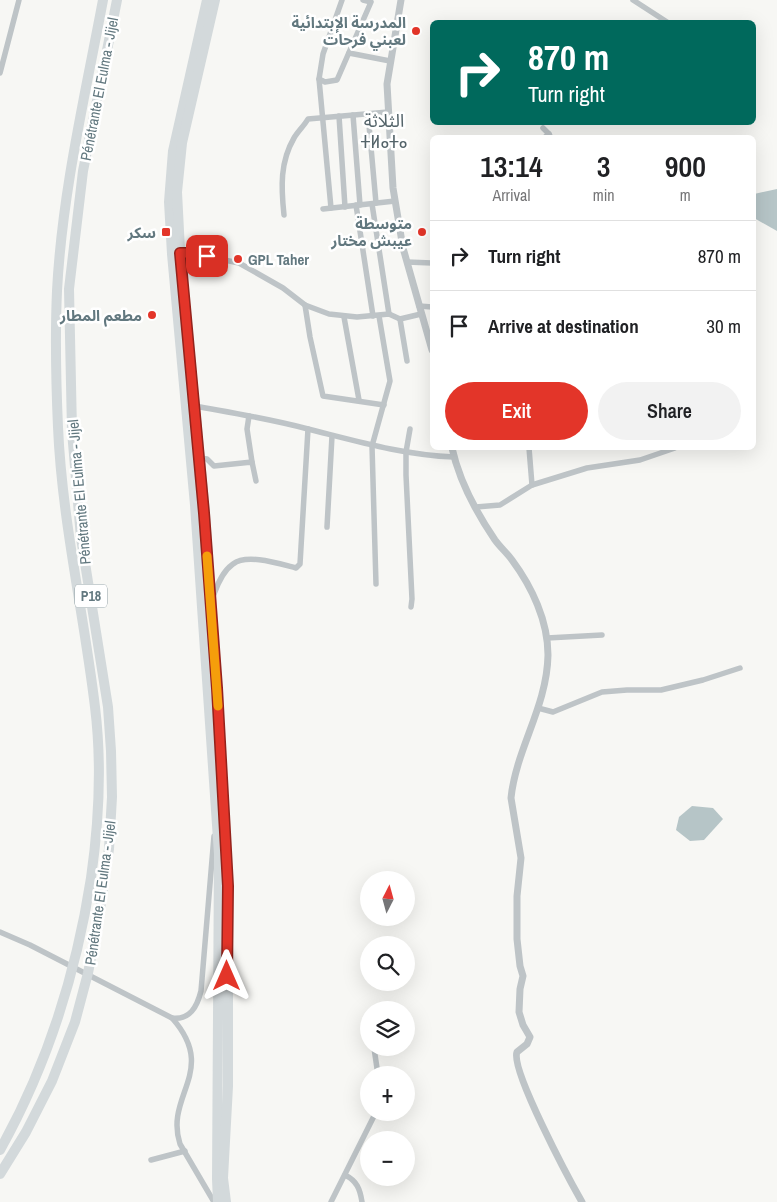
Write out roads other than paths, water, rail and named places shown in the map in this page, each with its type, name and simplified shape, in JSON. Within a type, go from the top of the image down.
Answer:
[{"type":"highway","name":"Pénétrante El Eulma - Jijel","points":[[0,1150],[25,1105],[61,1014],[80,937],[96,841],[99,787],[96,709],[64,508],[58,429],[56,328],[57,290],[71,167],[104,0]]},
{"type":"highway","name":"Pénétrante El Eulma - Jijel","points":[[0,1174],[26,1132],[52,1081],[74,1022],[94,944],[109,849],[112,797],[108,707],[81,538],[72,431],[69,289],[82,171],[117,0]]},
{"type":"highway","points":[[207,0],[173,151],[169,202],[172,254],[196,505],[217,822],[219,882],[218,1202]]},
{"type":"highway","points":[[215,0],[185,127],[176,192],[200,458],[228,886],[228,1086],[224,1178],[226,1202]]},
{"type":"street","points":[[0,73],[19,0]]},
{"type":"street","points":[[331,208],[319,78],[323,54],[340,0]]},
{"type":"street","points":[[319,78],[325,82],[337,80],[370,2],[363,0]]},
{"type":"street","points":[[401,0],[386,84],[395,201],[406,262],[430,343]]},
{"type":"street","points":[[633,0],[664,20]]},
{"type":"street","points":[[349,53],[390,61]]},
{"type":"street","points":[[284,214],[281,185],[285,158],[294,136],[308,119],[388,112]]},
{"type":"street","points":[[368,114],[374,203],[389,314]]},
{"type":"street","points":[[353,115],[358,205],[376,316],[390,381],[372,446],[376,584]]},
{"type":"street","points":[[338,116],[345,207]]},
{"type":"street","points":[[543,128],[547,135]]},
{"type":"street","points":[[323,209],[395,201]]},
{"type":"street","points":[[180,253],[191,253],[239,263],[283,288],[305,304],[329,314],[344,317],[389,314],[400,319],[421,314]]},
{"type":"street","points":[[406,262],[430,263]]},
{"type":"street","points":[[305,304],[323,396],[384,405]]},
{"type":"street","points":[[419,306],[430,307]]},
{"type":"street","points":[[344,317],[359,400]]},
{"type":"street","points":[[400,319],[407,360]]},
{"type":"street","points":[[195,406],[308,429],[372,446],[454,457]]},
{"type":"street","points":[[249,416],[247,429],[256,481]]},
{"type":"street","points":[[210,596],[214,594],[223,574],[234,562],[263,560],[296,568],[300,564],[308,429]]},
{"type":"street","points":[[410,429],[406,452],[411,608]]},
{"type":"street","points":[[327,527],[332,436]]},
{"type":"street","points":[[452,450],[463,483],[496,541],[511,558],[524,579],[545,624],[548,655],[545,681],[514,781],[511,798],[521,858],[517,896],[516,939],[523,976],[518,1012],[530,1037],[527,1044],[520,1048],[515,1055],[526,1089],[556,1153],[582,1202]]},
{"type":"street","points":[[529,450],[532,485]]},
{"type":"street","points":[[476,506],[500,504],[532,485],[587,468],[640,460],[669,450]]},
{"type":"street","points":[[200,458],[207,459],[214,466],[252,462]]},
{"type":"street","points":[[547,638],[602,635]]},
{"type":"street","points":[[538,708],[553,712],[602,692],[661,690],[703,680],[740,668]]},
{"type":"street","points":[[0,932],[30,945],[172,1018],[182,1018],[190,1014],[201,992],[204,974],[211,859],[217,822]]},
{"type":"street","points":[[172,1018],[187,1039],[191,1056],[190,1078],[178,1112],[176,1125],[178,1138],[214,1202]]},
{"type":"street","points":[[331,1202],[372,1121]]},
{"type":"street","points":[[152,1160],[185,1152]]},
{"type":"street","points":[[345,1175],[354,1180],[360,1191],[362,1202]]},
{"type":"place","name":"المدرسة الإبتدائية لعبني فرحات","points":[[416,31]]},
{"type":"place","name":"سكر","points":[[166,232]]},
{"type":"place","name":"متوسطة عيبش مختار","points":[[422,232]]},
{"type":"place","name":"GPL Taher","points":[[238,259]]},
{"type":"place","name":"مطعم المطار","points":[[152,315]]},
{"type":"district","name":"الثلاثة ⵜⵍⴰⵜⴰ","points":[[384,130]]}]
